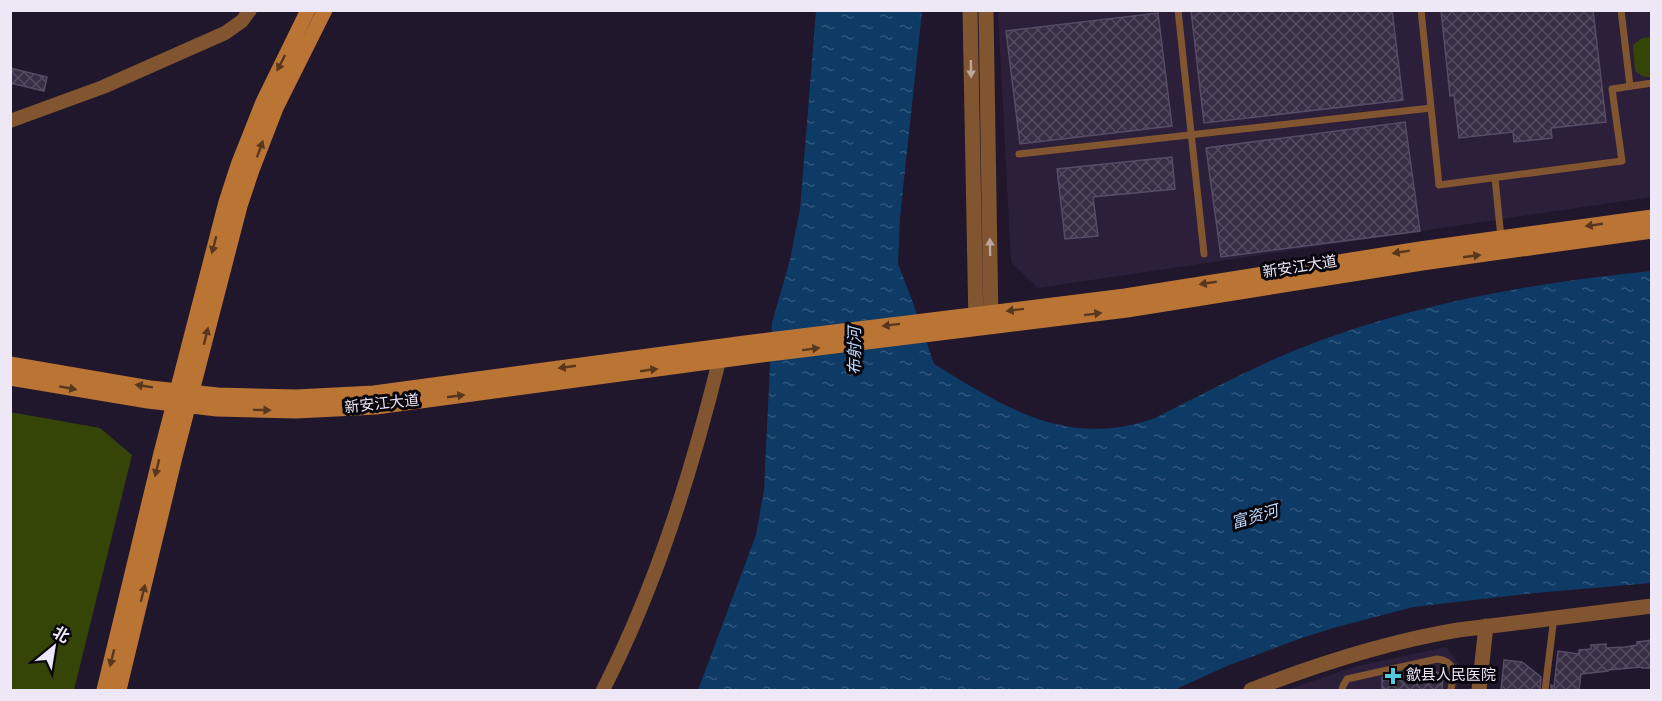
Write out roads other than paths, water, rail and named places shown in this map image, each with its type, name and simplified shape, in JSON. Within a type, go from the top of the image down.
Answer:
[{"type":"main road","points":[[119,690],[216,238],[238,165],[267,93],[308,10]]},
{"type":"main road","points":[[104,690],[183,398],[252,170],[284,90],[324,10]]},
{"type":"main road","name":"新安江大道","points":[[983,321],[1125,296],[1652,217]]},
{"type":"main road","name":"新安江大道","points":[[10,378],[183,398],[364,394],[983,321],[1127,309],[1422,263],[1652,231]]},
{"type":"main road","name":"新安江大道","points":[[10,364],[247,410],[296,411],[375,407],[719,361],[751,350]]},
{"type":"street","points":[[10,121],[103,87],[225,33],[242,21],[250,10]]},
{"type":"street","points":[[970,10],[983,321]]},
{"type":"street","points":[[983,321],[986,10]]},
{"type":"street","points":[[603,690],[642,603],[669,531],[698,440],[719,361]]},
{"type":"street","points":[[1251,690],[1370,649],[1428,635],[1652,606]]},
{"type":"street","points":[[1479,690],[1486,626]]},
{"type":"lane","points":[[1178,10],[1204,254]]},
{"type":"lane","points":[[1421,10],[1439,185],[1622,161],[1612,88],[1652,83]]},
{"type":"lane","points":[[1621,10],[1630,86]]},
{"type":"lane","points":[[1019,154],[1431,108]]},
{"type":"lane","points":[[1495,177],[1501,238]]},
{"type":"lane","points":[[1545,690],[1554,617]]},
{"type":"lane","points":[[1342,690],[1347,679],[1437,659],[1444,660],[1454,671],[1451,690]]},
{"type":"water","points":[[816,11],[922,11],[900,217],[898,264],[934,364],[1013,409],[1039,419],[1066,426],[1094,429],[1123,426],[1155,418],[1244,373],[1298,349],[1384,320],[1517,289],[1651,271],[1651,583],[1413,607],[1296,640],[1227,666],[1174,690],[698,690],[756,535],[764,490],[772,323],[790,260],[800,209]]},
{"type":"place","name":"歙县人民医院","points":[[1393,676]]},
{"type":"water label","name":"布射河","points":[[856,351]]},
{"type":"water label","name":"富资河","points":[[1255,518]]}]
